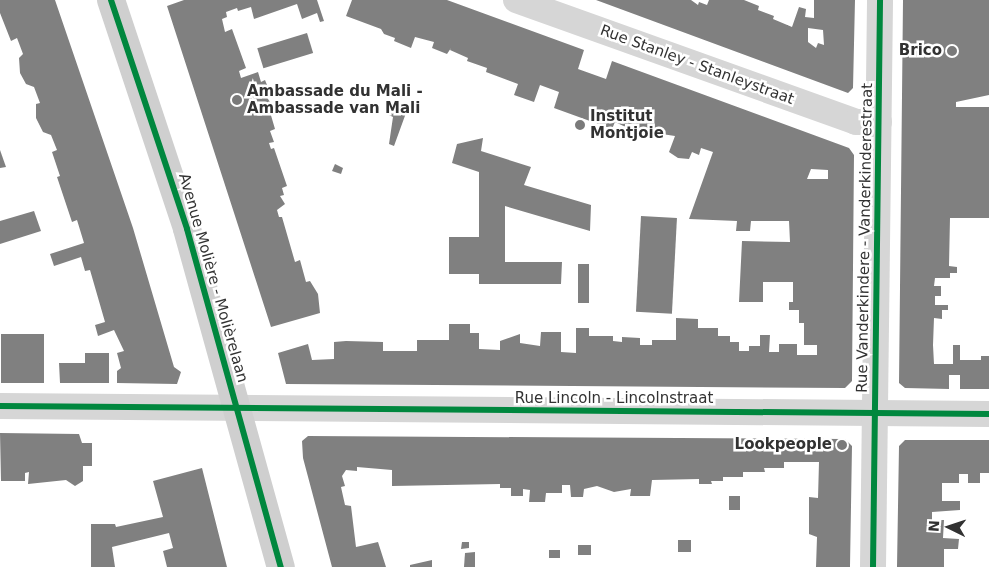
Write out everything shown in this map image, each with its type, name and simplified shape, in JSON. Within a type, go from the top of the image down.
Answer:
[{"type":"street","name":"Avenue Molière - Molièrelaan","points":[[111,0],[187,229],[281,567]]},
{"type":"street","name":"Rue Stanley - Stanleystraat","points":[[516,0],[856,122],[879,122]]},
{"type":"street","name":"Rue Vanderkindere - Vanderkinderestraat","points":[[873,567],[880,0]]},
{"type":"street","name":"Rue Lincoln - Lincolnstraat","points":[[0,406],[989,414]]},
{"type":"building","points":[[0,0],[55,0],[133,228],[174,367],[181,372],[177,384],[117,383],[117,371],[121,368],[117,353],[124,351],[114,330],[98,336],[95,325],[105,322],[90,270],[85,271],[81,257],[54,266],[50,254],[84,243],[77,220],[72,222],[57,177],[60,176],[52,152],[57,150],[51,135],[43,132],[36,118],[36,104],[40,103],[34,87],[26,84],[20,73],[19,58],[23,54],[17,38],[11,41],[0,13]]},
{"type":"building","points":[[184,0],[317,0],[324,21],[320,22],[317,13],[302,19],[297,4],[254,19],[251,7],[238,11],[237,8],[226,12],[227,17],[222,19],[225,32],[232,29],[246,68],[239,71],[241,78],[258,72],[261,82],[265,80],[271,95],[266,96],[272,105],[270,112],[275,129],[270,131],[274,142],[269,143],[271,149],[274,148],[287,186],[282,188],[284,195],[280,196],[285,204],[277,210],[279,217],[282,217],[295,262],[300,260],[306,282],[310,281],[318,294],[320,313],[271,327],[167,6]]},
{"type":"building","points":[[352,0],[447,0],[584,50],[578,69],[606,79],[612,61],[849,148],[854,155],[852,381],[845,388],[286,384],[278,353],[308,344],[312,360],[334,359],[334,342],[346,341],[383,342],[383,351],[417,351],[417,340],[449,340],[449,324],[470,324],[470,333],[479,333],[479,349],[500,350],[500,341],[520,334],[520,343],[540,346],[541,332],[561,332],[561,352],[576,353],[576,328],[589,328],[589,336],[613,336],[613,341],[622,342],[622,337],[640,338],[640,345],[652,345],[652,340],[676,340],[676,318],[698,319],[698,328],[718,328],[718,336],[730,336],[730,342],[739,342],[739,351],[749,351],[749,346],[760,346],[760,335],[770,335],[769,352],[779,352],[779,344],[797,344],[797,355],[817,355],[817,345],[804,345],[804,323],[799,323],[799,310],[789,310],[789,302],[793,302],[793,282],[763,282],[763,302],[739,302],[742,241],[790,242],[789,221],[751,221],[750,231],[736,231],[737,221],[689,219],[713,152],[701,148],[699,155],[692,152],[689,159],[678,158],[669,152],[675,136],[655,133],[653,140],[615,122],[612,129],[554,108],[559,92],[540,85],[534,102],[514,95],[518,84],[486,72],[487,68],[467,61],[468,58],[450,50],[451,48],[447,54],[432,48],[434,42],[415,37],[411,48],[394,41],[395,38],[384,34],[381,29],[346,16]],"holes":[[[811,169],[828,170],[828,179],[807,179]]]},
{"type":"building","points":[[596,0],[691,0],[698,5],[699,2],[707,5],[709,0],[744,0],[759,6],[758,10],[774,16],[773,19],[792,27],[799,7],[806,9],[805,17],[814,18],[814,0],[855,0],[853,88],[848,93]],"holes":[[[808,28],[823,30],[824,45],[818,43],[816,48],[808,42]]]},
{"type":"building","points":[[903,0],[989,0],[989,95],[956,102],[956,107],[989,107],[989,218],[950,218],[949,266],[957,267],[957,273],[950,273],[950,278],[935,278],[934,286],[941,286],[941,296],[935,296],[935,305],[948,305],[948,310],[942,310],[942,319],[934,318],[933,345],[934,364],[953,364],[953,345],[960,345],[960,360],[981,360],[981,356],[989,356],[989,389],[960,389],[960,375],[949,375],[949,389],[905,388],[899,383]]},
{"type":"building","points":[[307,33],[313,53],[263,68],[257,48]]},
{"type":"building","points":[[389,104],[406,113],[394,146],[389,144],[393,117],[385,113]]},
{"type":"building","points":[[483,138],[481,151],[531,167],[524,185],[591,205],[590,231],[505,206],[505,262],[562,262],[561,284],[479,284],[479,274],[449,274],[449,237],[479,237],[479,172],[452,163],[457,144]]},
{"type":"building","points":[[0,150],[6,167],[0,168]]},
{"type":"building","points":[[335,164],[343,168],[341,174],[332,171]]},
{"type":"building","points":[[34,211],[41,231],[0,244],[0,221]]},
{"type":"building","points":[[641,216],[677,218],[672,314],[636,312]]},
{"type":"building","points":[[578,264],[589,264],[589,303],[578,303]]},
{"type":"building","points":[[1,334],[44,334],[44,383],[1,383]]},
{"type":"building","points":[[85,353],[109,353],[109,383],[60,383],[59,363],[85,363]]},
{"type":"building","points":[[0,433],[79,434],[82,443],[92,443],[92,466],[83,466],[83,481],[75,486],[66,480],[28,484],[29,472],[25,473],[25,481],[1,481]]},
{"type":"building","points":[[308,436],[845,439],[852,446],[850,567],[816,567],[817,537],[809,534],[809,497],[818,498],[819,462],[784,462],[784,468],[764,468],[765,472],[743,472],[743,477],[723,477],[723,481],[711,481],[712,484],[699,484],[699,479],[652,480],[650,496],[630,496],[631,489],[614,492],[597,486],[584,489],[583,497],[571,497],[570,485],[562,485],[562,493],[546,493],[545,502],[529,502],[530,490],[523,489],[523,496],[511,496],[511,488],[500,488],[500,484],[392,486],[392,470],[357,467],[357,471],[346,470],[342,476],[345,486],[341,487],[345,505],[351,506],[356,547],[378,542],[386,567],[332,567],[303,458],[302,441]]},
{"type":"building","points":[[905,440],[989,440],[989,473],[980,473],[980,483],[968,483],[968,474],[959,474],[959,483],[942,483],[942,501],[960,501],[960,510],[932,512],[932,520],[944,520],[943,538],[959,539],[958,549],[944,549],[944,567],[897,567],[899,446]]},
{"type":"building","points":[[202,468],[227,567],[167,567],[163,551],[173,548],[169,533],[112,547],[115,567],[91,567],[91,524],[115,524],[116,527],[163,517],[153,481]]},
{"type":"building","points":[[729,496],[740,496],[740,510],[729,510]]},
{"type":"building","points":[[678,540],[691,540],[691,552],[678,552]]},
{"type":"building","points":[[462,542],[469,542],[469,548],[461,549]]},
{"type":"building","points":[[578,545],[591,545],[591,555],[578,555]]},
{"type":"building","points":[[549,550],[560,550],[560,558],[549,558]]},
{"type":"building","points":[[475,552],[475,567],[464,567],[465,553]]},
{"type":"building","points":[[432,560],[432,567],[410,567],[410,565]]},
{"type":"cycle path","points":[[111,0],[187,229],[281,567]]},
{"type":"cycle path","points":[[873,567],[880,0]]},
{"type":"cycle path","points":[[0,406],[989,414]]},
{"type":"place","name":"Brico","points":[[952,51]]},
{"type":"place","name":"Ambassade du Mali - Ambassade van Mali","points":[[237,100]]},
{"type":"place","name":"Institut Montjoie","points":[[580,125]]},
{"type":"place","name":"Lookpeople","points":[[842,445]]}]
